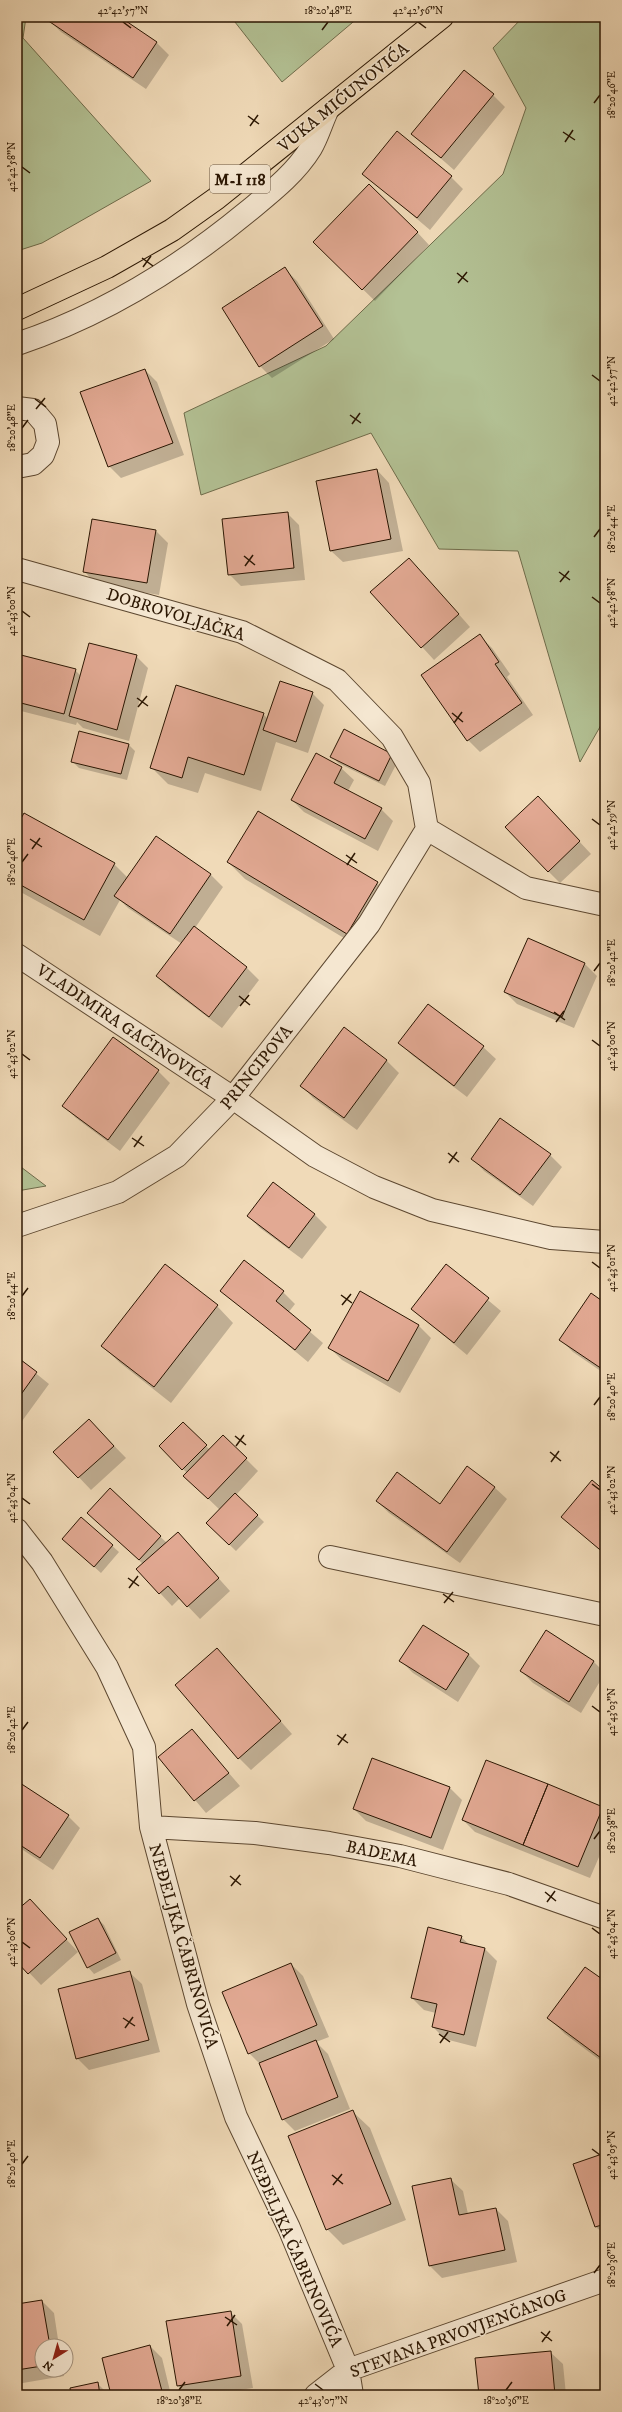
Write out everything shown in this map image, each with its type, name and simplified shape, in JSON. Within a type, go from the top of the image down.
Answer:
[{"type":"main road","name":"VUKA MIĆUNOVIĆA","points":[[17,309],[107,268],[172,230],[217,198],[442,17]]},
{"type":"street","points":[[17,344],[57,331],[137,290],[217,237],[280,185],[311,148],[328,109]]},
{"type":"street","points":[[17,408],[33,410],[45,424],[48,442],[43,455],[33,464],[17,467]]},
{"type":"street","name":"DOBROVOLJAČKA","points":[[17,569],[242,632],[336,680],[392,737],[419,783],[427,828]]},
{"type":"street","points":[[427,828],[526,888],[605,905]]},
{"type":"street","name":"PRINCIPOVA","points":[[17,1226],[118,1192],[177,1156],[233,1098],[369,924],[427,828]]},
{"type":"street","name":"VLADIMIRA GAĆINOVIĆA","points":[[17,954],[233,1098],[315,1156],[374,1187],[432,1210],[551,1238],[605,1242]]},
{"type":"street","name":"NEĐELJKA ČABRINOVIĆA","points":[[17,1530],[42,1562],[107,1667],[144,1747],[151,1827],[198,2004],[236,2118],[289,2228],[348,2370],[352,2395]]},
{"type":"street","points":[[330,1557],[605,1615]]},
{"type":"street","name":"BADEMA","points":[[151,1827],[255,1833],[329,1843],[400,1856],[510,1884],[605,1918]]},
{"type":"street","name":"STEVANA PRVOVJENČANOG","points":[[316,2395],[348,2370],[605,2280]]},
{"type":"green space","points":[[17,17],[26,17],[23,38],[151,181],[42,243],[17,251]]},
{"type":"green space","points":[[231,17],[359,17],[282,82]]},
{"type":"green space","points":[[523,17],[605,17],[605,718],[580,762],[518,551],[439,549],[371,433],[201,495],[184,413],[326,346],[503,174],[526,108],[493,48]]},
{"type":"green space","points":[[17,1164],[46,1186],[17,1191]]},
{"type":"building","points":[[50,17],[120,17],[157,42],[133,78],[47,20]]},
{"type":"building","points":[[464,70],[494,94],[441,158],[411,134]]},
{"type":"building","points":[[397,131],[452,176],[417,218],[362,174]]},
{"type":"building","points":[[369,184],[418,232],[362,290],[313,242]]},
{"type":"building","points":[[285,267],[323,326],[259,367],[222,308]]},
{"type":"building","points":[[145,369],[173,443],[108,467],[80,392]]},
{"type":"building","points":[[377,469],[391,539],[330,551],[316,481]]},
{"type":"building","points":[[288,512],[294,568],[228,575],[222,519]]},
{"type":"building","points":[[92,519],[156,530],[147,583],[83,572]]},
{"type":"building","points":[[409,558],[459,614],[421,648],[370,592]]},
{"type":"building","points":[[480,634],[499,662],[495,664],[522,703],[467,741],[421,675]]},
{"type":"building","points":[[89,643],[137,655],[117,730],[69,716]]},
{"type":"building","points":[[17,654],[76,669],[64,714],[17,702]]},
{"type":"building","points":[[280,681],[313,692],[296,742],[263,730]]},
{"type":"building","points":[[176,685],[264,713],[244,775],[188,757],[182,778],[150,768]]},
{"type":"building","points":[[344,729],[392,754],[379,781],[330,757]]},
{"type":"building","points":[[79,731],[129,744],[121,774],[71,762]]},
{"type":"building","points":[[316,753],[342,767],[334,783],[382,808],[365,839],[291,800]]},
{"type":"building","points":[[538,796],[580,841],[548,872],[505,827]]},
{"type":"building","points":[[258,811],[378,882],[347,934],[227,862]]},
{"type":"building","points":[[24,813],[115,863],[84,920],[17,883],[17,826]]},
{"type":"building","points":[[156,836],[211,874],[170,934],[114,896]]},
{"type":"building","points":[[194,926],[247,967],[209,1017],[156,976]]},
{"type":"building","points":[[528,938],[585,963],[562,1017],[504,992]]},
{"type":"building","points":[[428,1004],[484,1046],[454,1086],[398,1043]]},
{"type":"building","points":[[344,1027],[387,1060],[344,1118],[300,1086]]},
{"type":"building","points":[[113,1037],[159,1070],[108,1140],[62,1106]]},
{"type":"building","points":[[500,1118],[551,1154],[520,1195],[471,1159]]},
{"type":"building","points":[[273,1182],[315,1214],[289,1248],[247,1216]]},
{"type":"building","points":[[244,1260],[284,1291],[276,1301],[311,1330],[295,1350],[220,1291]]},
{"type":"building","points":[[165,1264],[218,1305],[154,1387],[101,1346]]},
{"type":"building","points":[[446,1264],[489,1298],[454,1343],[411,1309]]},
{"type":"building","points":[[360,1291],[419,1325],[388,1381],[328,1348]]},
{"type":"building","points":[[591,1293],[605,1303],[605,1371],[559,1340]]},
{"type":"building","points":[[17,1357],[37,1372],[17,1400]]},
{"type":"building","points":[[89,1419],[114,1446],[78,1478],[53,1452]]},
{"type":"building","points":[[183,1422],[207,1445],[182,1470],[159,1446]]},
{"type":"building","points":[[223,1435],[247,1458],[208,1499],[183,1476]]},
{"type":"building","points":[[467,1466],[495,1487],[447,1552],[376,1501],[397,1472],[440,1504]]},
{"type":"building","points":[[592,1480],[605,1491],[605,1554],[561,1517]]},
{"type":"building","points":[[110,1488],[161,1536],[139,1560],[87,1513]]},
{"type":"building","points":[[235,1493],[258,1515],[229,1545],[206,1523]]},
{"type":"building","points":[[81,1517],[113,1545],[94,1567],[62,1539]]},
{"type":"building","points":[[178,1532],[219,1578],[187,1607],[168,1586],[159,1594],[136,1569]]},
{"type":"building","points":[[423,1625],[469,1654],[446,1690],[399,1661]]},
{"type":"building","points":[[546,1630],[594,1661],[569,1702],[520,1671]]},
{"type":"building","points":[[217,1648],[281,1721],[238,1759],[175,1685]]},
{"type":"building","points":[[192,1729],[229,1773],[194,1801],[158,1757]]},
{"type":"building","points":[[372,1758],[450,1787],[431,1838],[353,1809]]},
{"type":"building","points":[[486,1760],[548,1784],[523,1845],[462,1820]]},
{"type":"building","points":[[17,1781],[69,1815],[40,1858],[17,1843]]},
{"type":"building","points":[[548,1784],[603,1807],[578,1867],[523,1845]]},
{"type":"building","points":[[30,1899],[67,1939],[28,1974],[17,1962],[17,1910]]},
{"type":"building","points":[[98,1918],[116,1953],[87,1968],[69,1932]]},
{"type":"building","points":[[428,1927],[462,1936],[460,1942],[485,1948],[464,2035],[432,2027],[437,2004],[411,1998]]},
{"type":"building","points":[[291,1963],[317,2025],[248,2054],[222,1992]]},
{"type":"building","points":[[585,1967],[605,1981],[605,2061],[547,2018]]},
{"type":"building","points":[[130,1971],[149,2040],[76,2059],[58,1989]]},
{"type":"building","points":[[316,2040],[338,2097],[282,2120],[259,2063]]},
{"type":"building","points":[[353,2110],[391,2204],[326,2230],[288,2136]]},
{"type":"building","points":[[605,2153],[605,2224],[595,2227],[573,2164]]},
{"type":"building","points":[[451,2178],[459,2215],[496,2208],[505,2250],[429,2266],[412,2186]]},
{"type":"building","points":[[42,2300],[49,2338],[34,2338],[34,2367],[17,2370],[17,2304]]},
{"type":"building","points":[[231,2311],[241,2376],[177,2386],[166,2321]]},
{"type":"building","points":[[150,2345],[163,2395],[111,2395],[102,2358]]},
{"type":"building","points":[[551,2351],[555,2395],[479,2395],[475,2358]]},
{"type":"building","points":[[98,2382],[100,2395],[71,2395],[70,2388]]}]
